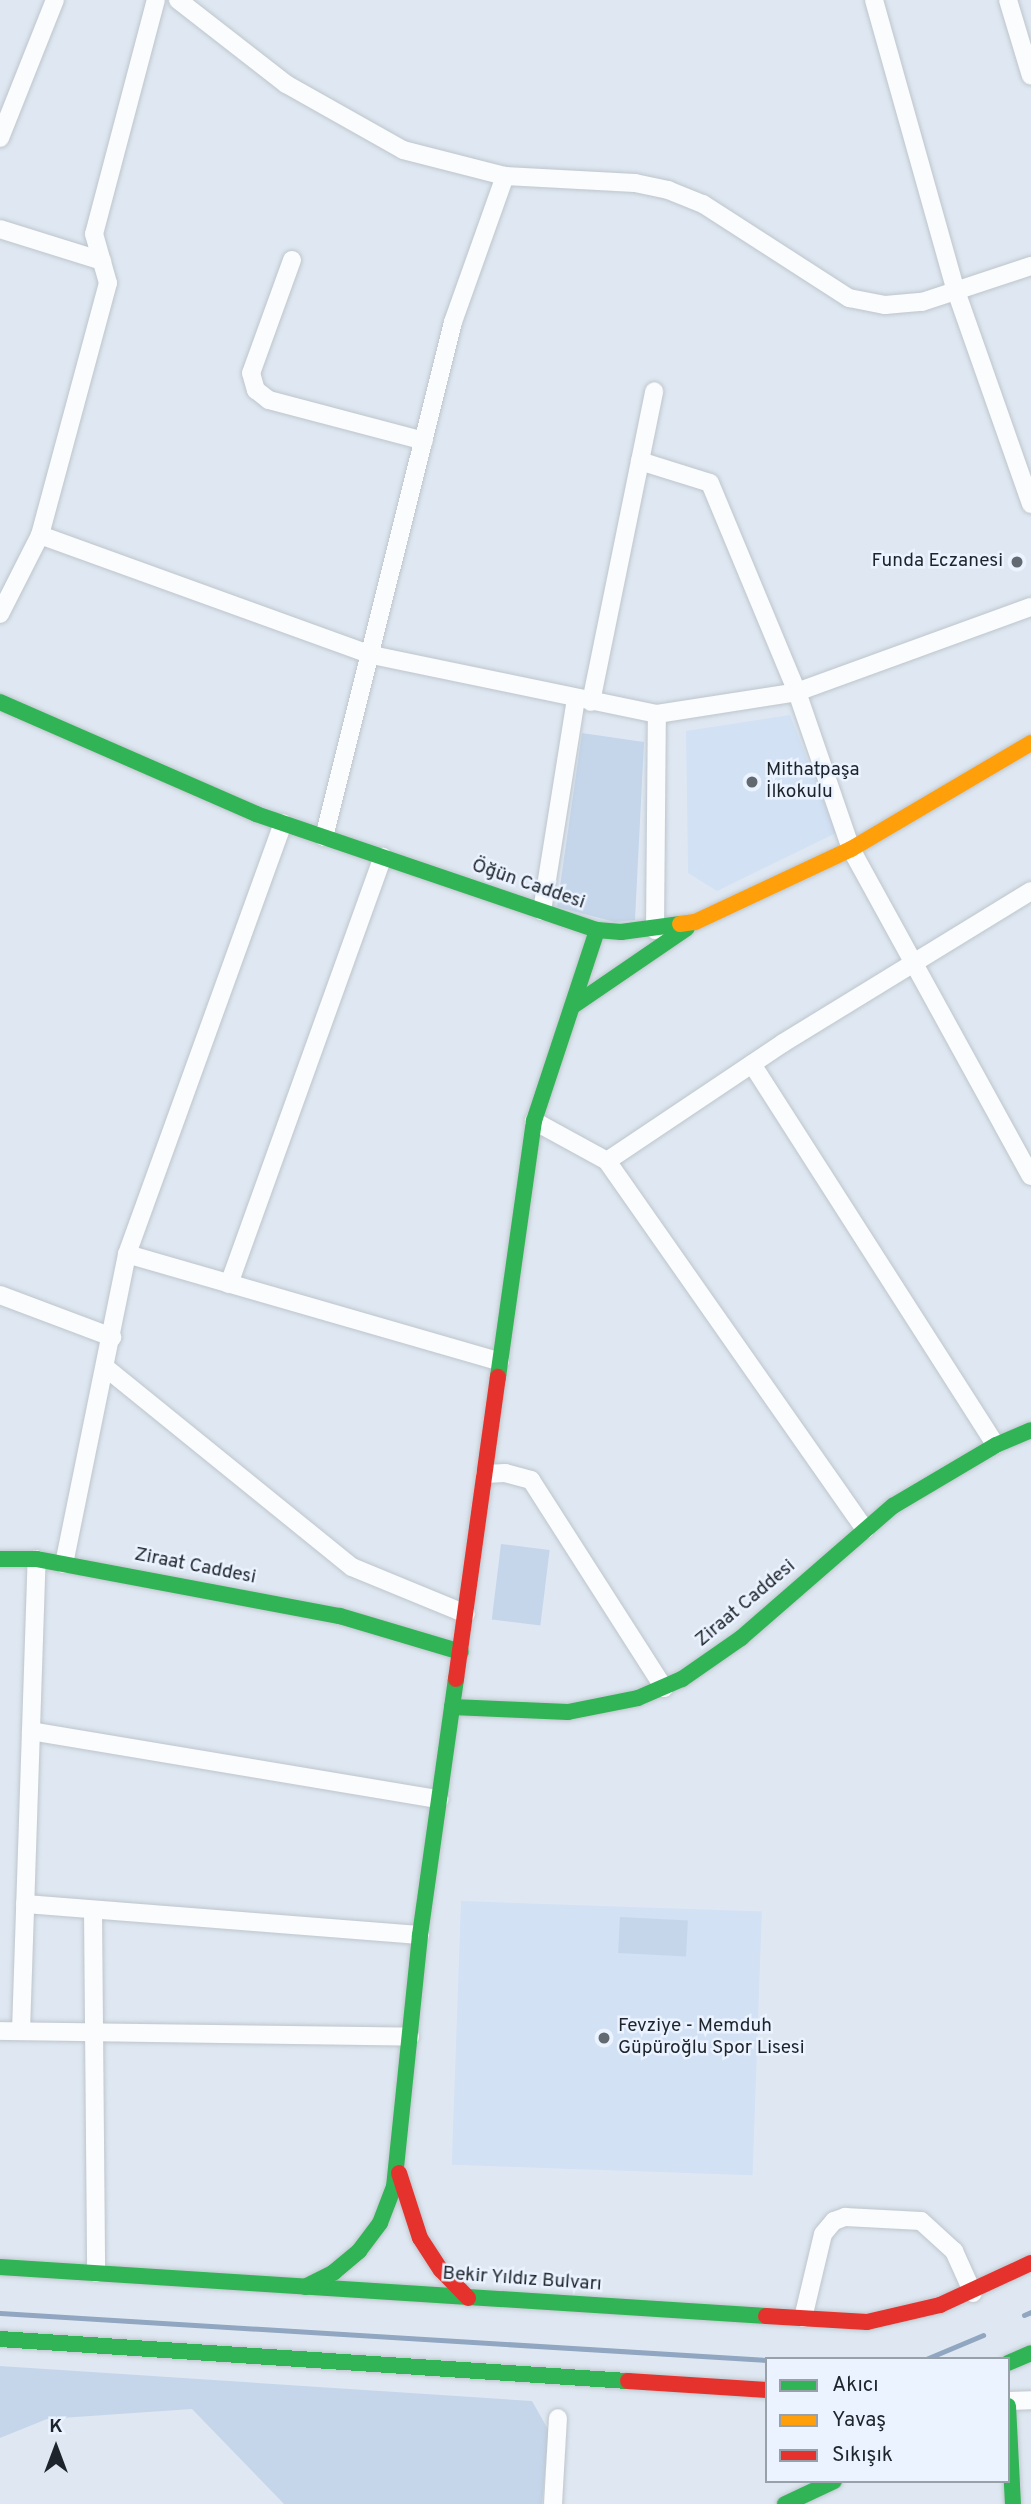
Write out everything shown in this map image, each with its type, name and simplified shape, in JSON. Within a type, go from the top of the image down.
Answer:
[{"type":"street","points":[[0,138],[55,0]]},
{"type":"street","points":[[0,614],[40,535],[108,283],[94,234],[156,0]]},
{"type":"street","points":[[178,0],[244,55],[371,135],[436,161],[505,176],[635,183],[668,190],[703,204],[849,298],[867,303],[904,305],[956,291],[1031,265]]},
{"type":"street","points":[[874,0],[956,291],[1031,504]]},
{"type":"street","points":[[1008,0],[1031,76]]},
{"type":"street","points":[[324,837],[372,655],[453,321],[505,176]]},
{"type":"street","points":[[0,229],[102,261]]},
{"type":"street","points":[[292,260],[251,373],[256,390],[269,400],[424,441]]},
{"type":"street","points":[[542,912],[583,701],[654,391]]},
{"type":"street","points":[[640,461],[710,483],[797,692],[851,849],[1031,1176]]},
{"type":"street","points":[[40,535],[372,655],[583,701],[657,714],[797,692],[1031,607]]},
{"type":"street","name":"Öğün Caddesi","points":[[0,702],[283,823],[597,930],[655,930],[695,922],[851,849],[1031,743]]},
{"type":"street","points":[[655,930],[657,714]]},
{"type":"street","points":[[64,1564],[106,1368],[127,1254],[283,823]]},
{"type":"street","points":[[229,1284],[383,857]]},
{"type":"street","points":[[607,1161],[752,1064],[1031,891]]},
{"type":"street","points":[[573,1006],[695,922]]},
{"type":"street","points":[[305,2287],[348,2263],[373,2235],[389,2206],[398,2168],[420,1934],[534,1121],[597,930]]},
{"type":"street","points":[[752,1064],[996,1445]]},
{"type":"street","points":[[534,1121],[607,1161],[865,1530]]},
{"type":"street","points":[[127,1254],[500,1362]]},
{"type":"street","points":[[0,1296],[112,1337]]},
{"type":"street","points":[[106,1368],[352,1567],[466,1614]]},
{"type":"street","name":"Ziraat Caddesi","points":[[452,1707],[568,1712],[615,1704],[664,1688],[723,1653],[893,1506],[996,1445],[1031,1430]]},
{"type":"street","points":[[485,1474],[505,1473],[531,1480],[664,1688]]},
{"type":"street","name":"Ziraat Caddesi","points":[[0,1559],[37,1559],[340,1616],[461,1652]]},
{"type":"street","points":[[21,2031],[37,1559]]},
{"type":"street","points":[[31,1731],[439,1799]]},
{"type":"street","points":[[25,1905],[420,1934]]},
{"type":"street","points":[[93,1910],[96,2273]]},
{"type":"street","points":[[0,2031],[410,2037]]},
{"type":"street","points":[[398,2168],[420,2238],[441,2270],[468,2298]]},
{"type":"street","points":[[803,2318],[823,2234],[834,2221],[845,2217],[921,2221],[954,2251],[973,2293]]},
{"type":"street","name":"Bekir Yıldız Bulvarı","points":[[0,2267],[867,2322],[973,2293],[1031,2263]]},
{"type":"street","points":[[0,2339],[765,2389]]},
{"type":"street","points":[[1010,2362],[1031,2353]]},
{"type":"street","points":[[1010,2404],[1031,2400]]},
{"type":"street","points":[[553,2504],[558,2418]]},
{"type":"street","points":[[1010,2444],[1013,2504]]},
{"type":"street","points":[[785,2504],[830,2483]]},
{"type":"shaded area","name":"Mithatpaşa İlkokulu","points":[[790,715],[836,833],[717,891],[688,873],[686,731]]},
{"type":"shaded area","points":[[582,733],[644,742],[635,920],[615,922],[557,907]]},
{"type":"shaded area","points":[[501,1544],[550,1550],[540,1625],[492,1619]]},
{"type":"shaded area","name":"Fevziye - Memduh Güpüroğlu Spor Lisesi","points":[[461,1901],[762,1912],[753,2175],[452,2165]]},
{"type":"shaded area","points":[[620,1917],[688,1921],[686,1957],[618,1953]]},
{"type":"shaded area","points":[[0,2366],[532,2401],[549,2431],[542,2504],[284,2504],[192,2409],[47,2419],[0,2438]]},
{"type":"waterway","points":[[1024,2315],[1031,2312]]},
{"type":"waterway","points":[[0,2313],[765,2360]]},
{"type":"waterway","points":[[931,2357],[983,2335]]},
{"type":"traffic: fast","points":[[0,702],[256,814],[597,930],[621,932],[680,924]]},
{"type":"traffic: fast","points":[[573,1006],[687,928]]},
{"type":"traffic: fast","points":[[498,1377],[534,1121],[597,930]]},
{"type":"traffic: fast","points":[[452,1707],[568,1712],[638,1698],[682,1679],[741,1638],[893,1506],[996,1445],[1031,1430]]},
{"type":"traffic: fast","points":[[0,1559],[37,1559],[340,1616],[461,1652]]},
{"type":"traffic: fast","points":[[305,2287],[334,2272],[359,2251],[380,2223],[394,2187],[420,1935],[456,1679]]},
{"type":"traffic: fast","points":[[0,2267],[766,2316]]},
{"type":"traffic: fast","points":[[0,2339],[628,2381]]},
{"type":"traffic: fast","points":[[1010,2362],[1031,2353]]},
{"type":"traffic: fast","points":[[1010,2445],[1013,2504]]},
{"type":"traffic: fast","points":[[785,2504],[830,2483]]},
{"type":"traffic: slow","points":[[680,924],[695,922],[851,849],[1031,743]]},
{"type":"traffic: jam","points":[[456,1679],[498,1377]]},
{"type":"traffic: jam","points":[[399,2173],[420,2238],[441,2270],[468,2298]]},
{"type":"traffic: jam","points":[[766,2316],[867,2322],[940,2305],[1031,2263]]},
{"type":"traffic: jam","points":[[628,2381],[765,2390]]},
{"type":"place","name":"Funda Eczanesi","points":[[1017,562]]},
{"type":"place","name":"Mithatpaşa İlkokulu","points":[[752,782]]},
{"type":"place","name":"Fevziye - Memduh Güpüroğlu Spor Lisesi","points":[[604,2038]]}]
